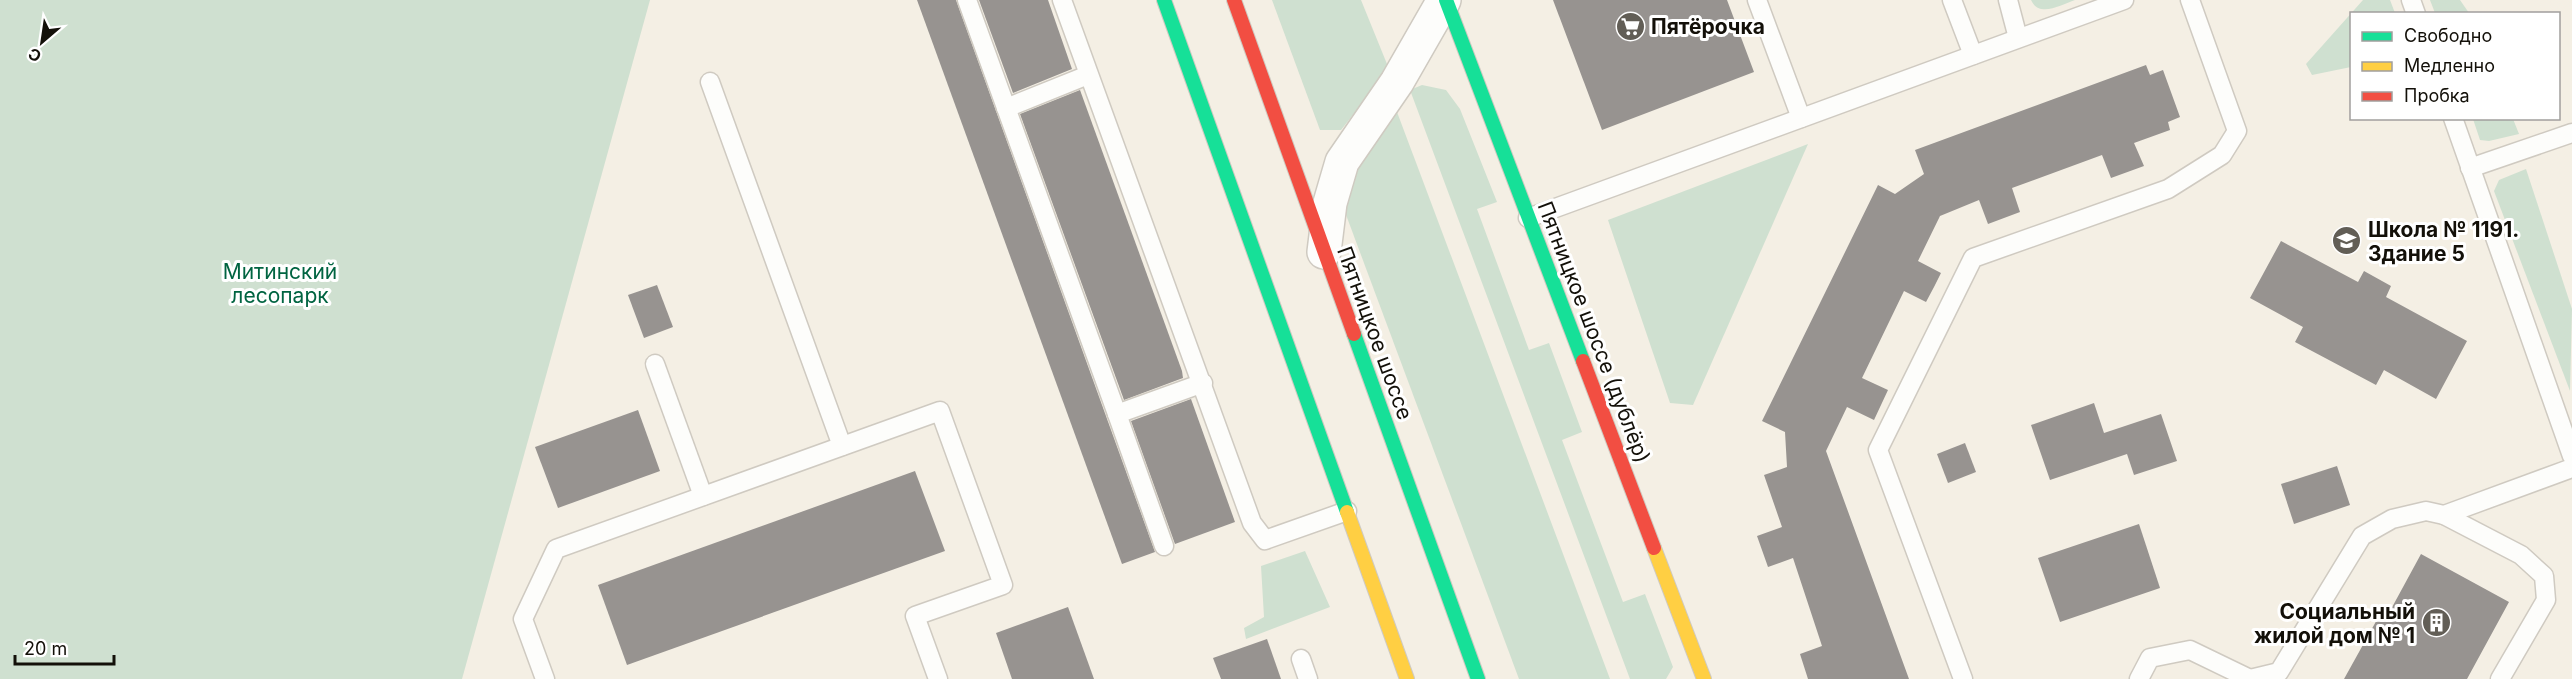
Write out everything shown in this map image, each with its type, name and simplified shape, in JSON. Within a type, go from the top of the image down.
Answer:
[{"type":"main road","points":[[1164,0],[1407,679]]},
{"type":"main road","name":"Пятницкое шоссе","points":[[1234,0],[1478,679]]},
{"type":"main road","name":"Пятницкое шоссе (дублёр)","points":[[1445,0],[1704,679]]},
{"type":"street","points":[[1324,252],[1330,203],[1342,162],[1397,82],[1445,0]]},
{"type":"lane","points":[[967,0],[1164,546]]},
{"type":"lane","points":[[1062,0],[1203,383],[1252,524],[1265,540],[1347,511]]},
{"type":"lane","points":[[1756,0],[1801,118]]},
{"type":"lane","points":[[1952,0],[1973,55]]},
{"type":"lane","points":[[2008,0],[2018,38]]},
{"type":"lane","points":[[1528,218],[2124,0]]},
{"type":"lane","points":[[1963,679],[1878,450],[1973,258],[2168,189],[2222,155],[2237,131],[2190,0]]},
{"type":"lane","points":[[1006,108],[1088,75]]},
{"type":"lane","points":[[710,82],[842,446]]},
{"type":"lane","points":[[2454,120],[2572,456]]},
{"type":"lane","points":[[2470,168],[2572,133]]},
{"type":"lane","points":[[655,364],[703,496]]},
{"type":"lane","points":[[1117,414],[1203,383]]},
{"type":"lane","points":[[544,679],[523,619],[556,549],[940,411],[1003,585],[915,616],[938,679]]},
{"type":"lane","points":[[2444,515],[2572,468]]},
{"type":"lane","points":[[2139,679],[2150,658],[2190,650],[2250,679],[2279,672],[2362,536],[2392,519],[2426,512],[2444,515],[2521,555],[2544,576],[2546,600],[2500,679]]},
{"type":"lane","points":[[1301,659],[1308,679]]},
{"type":"green space","name":"Митинский лесопарк","points":[[0,0],[650,0],[462,679],[0,679]]},
{"type":"green space","points":[[1272,0],[1361,0],[1389,69],[1341,130],[1320,130]]},
{"type":"green space","points":[[2031,0],[2075,0],[2045,9],[2039,8]]},
{"type":"green space","points":[[2363,0],[2390,0],[2395,12],[2352,12]]},
{"type":"green space","points":[[2430,0],[2460,0],[2468,12],[2435,12]]},
{"type":"green space","points":[[2350,15],[2350,67],[2312,75],[2306,64]]},
{"type":"green space","points":[[1422,85],[1446,90],[1460,109],[1497,202],[1477,209],[1529,350],[1549,343],[1582,432],[1562,440],[1623,602],[1645,594],[1673,667],[1666,679],[1630,679],[1410,90]]},
{"type":"green space","points":[[1394,104],[1610,679],[1519,679],[1339,196]]},
{"type":"green space","points":[[2473,120],[2513,120],[2519,134],[2489,141],[2480,140]]},
{"type":"green space","points":[[1808,144],[1693,405],[1670,403],[1608,220]]},
{"type":"green space","points":[[2526,169],[2572,309],[2570,391],[2494,191],[2499,180]]},
{"type":"green space","points":[[1305,551],[1330,607],[1246,639],[1244,628],[1264,617],[1261,566]]},
{"type":"building","points":[[917,0],[956,0],[1155,552],[1122,564]]},
{"type":"building","points":[[979,0],[1048,0],[1072,69],[1013,93]]},
{"type":"building","points":[[1553,0],[1727,0],[1754,72],[1602,130]]},
{"type":"building","points":[[2146,65],[2150,75],[2163,70],[2180,117],[2168,122],[2170,130],[2134,143],[2144,166],[2111,178],[2102,155],[2012,188],[2020,212],[1988,224],[1979,200],[1940,216],[1918,261],[1941,273],[1926,302],[1904,291],[1862,378],[1888,390],[1874,420],[1847,407],[1826,451],[1909,679],[1808,679],[1800,654],[1822,646],[1793,558],[1768,567],[1757,536],[1782,527],[1764,475],[1787,467],[1785,432],[1762,421],[1878,185],[1895,194],[1924,174],[1915,150]]},
{"type":"building","points":[[1080,90],[1183,378],[1124,400],[1020,114]]},
{"type":"building","points":[[2281,241],[2358,282],[2364,271],[2391,286],[2386,297],[2467,341],[2436,399],[2384,370],[2376,385],[2295,342],[2303,327],[2250,298]]},
{"type":"building","points":[[657,285],[673,327],[644,338],[628,295]]},
{"type":"building","points":[[1191,399],[1235,522],[1175,544],[1131,421]]},
{"type":"building","points":[[2094,403],[2104,433],[2161,414],[2177,461],[2134,475],[2127,454],[2050,480],[2031,425]]},
{"type":"building","points":[[638,410],[660,471],[558,508],[535,447]]},
{"type":"building","points":[[1965,443],[1976,472],[1948,483],[1937,454]]},
{"type":"building","points":[[2337,466],[2350,505],[2294,524],[2281,484]]},
{"type":"building","points":[[915,471],[945,551],[627,665],[598,585]]},
{"type":"building","points":[[2139,524],[2160,588],[2060,622],[2038,558]]},
{"type":"building","name":"Социальный жилой дом № 1","points":[[2421,554],[2509,602],[2467,679],[2344,679],[2384,607],[2390,611]]},
{"type":"building","points":[[1068,607],[1094,679],[1012,679],[996,633]]},
{"type":"building","points":[[1267,639],[1281,679],[1221,679],[1213,658]]},
{"type":"traffic: fast","points":[[1164,0],[1347,512]]},
{"type":"traffic: fast","points":[[1446,0],[1583,361]]},
{"type":"traffic: fast","points":[[1354,334],[1478,679]]},
{"type":"traffic: slow","points":[[1347,512],[1407,679]]},
{"type":"traffic: slow","points":[[1654,548],[1704,679]]},
{"type":"traffic: jam","points":[[1234,0],[1354,334]]},
{"type":"traffic: jam","points":[[1583,361],[1654,548]]},
{"type":"place","name":"Пятёрочка","points":[[1630,26]]},
{"type":"place","name":"Школа № 1191. Здание 5","points":[[2347,241]]},
{"type":"place","name":"Социальный жилой дом № 1","points":[[2436,623]]}]
